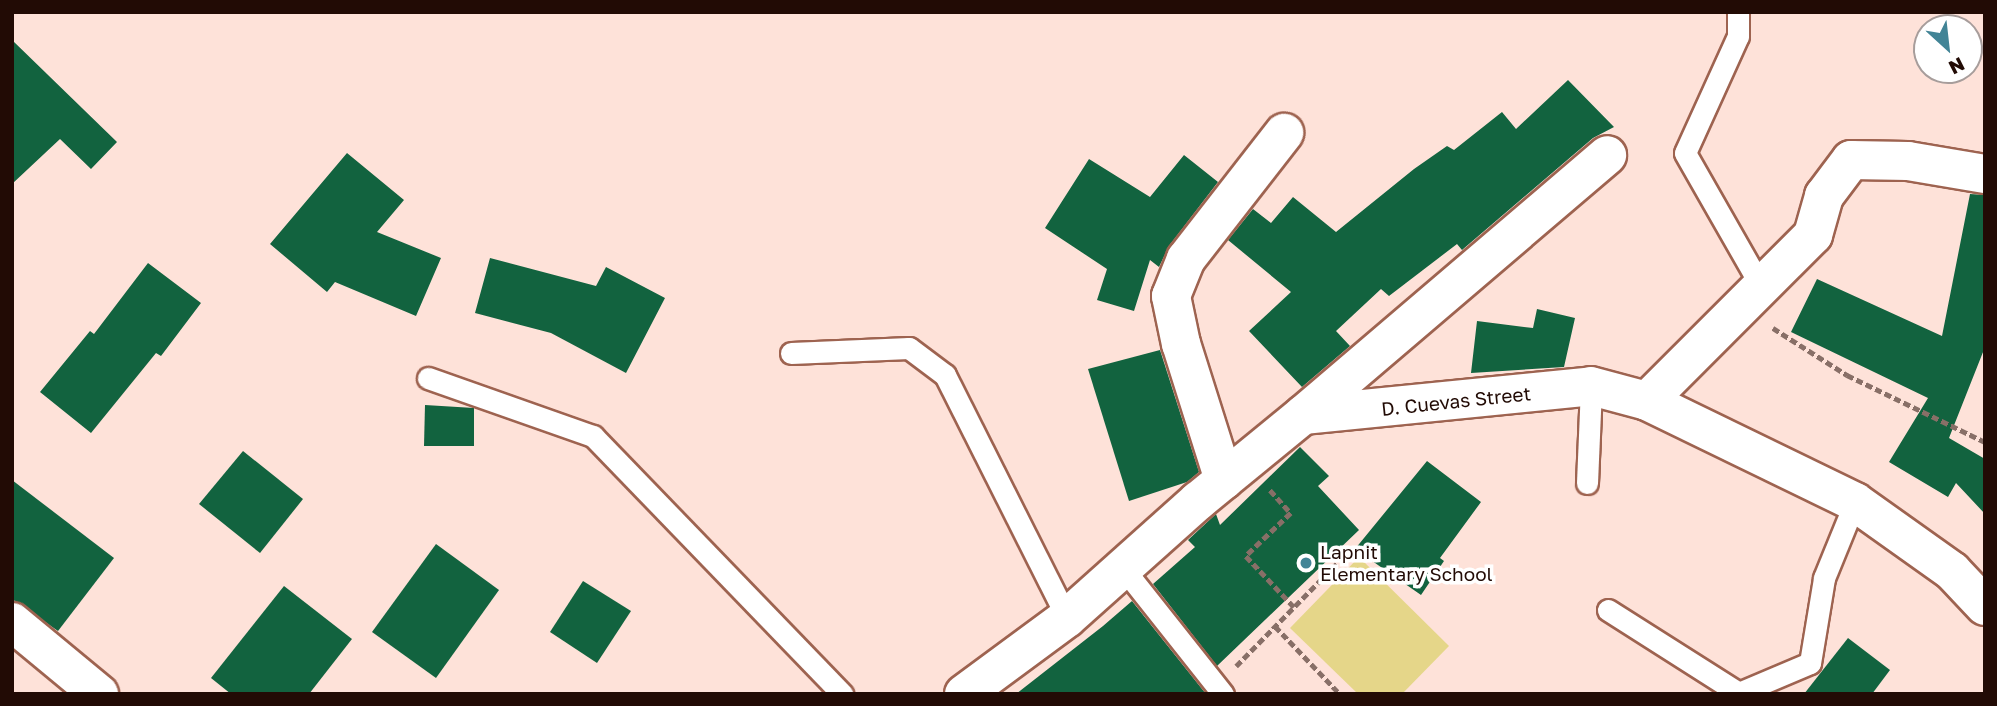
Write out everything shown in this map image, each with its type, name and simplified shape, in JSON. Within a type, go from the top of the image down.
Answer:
[{"type":"street","points":[[1234,471],[1181,344],[1171,296],[1186,259],[1284,133]]},
{"type":"street","points":[[979,690],[1067,618],[1234,471],[1607,155]]},
{"type":"street","points":[[1647,401],[1813,235],[1824,196],[1851,160],[1908,161],[1985,174]]},
{"type":"street","name":"D. Cuevas Street","points":[[1303,415],[1591,386],[1647,401],[1855,502],[1952,571],[1985,606]]},
{"type":"street","points":[[12,622],[99,694]]},
{"type":"lane","points":[[1738,12],[1738,36],[1685,153],[1753,295]]},
{"type":"lane","points":[[791,353],[909,348],[945,375],[1067,618]]},
{"type":"lane","points":[[428,377],[593,436],[842,694]]},
{"type":"lane","points":[[1587,483],[1591,386]]},
{"type":"lane","points":[[1608,610],[1739,693],[1810,663],[1824,578],[1855,502]]},
{"type":"lane","points":[[1123,568],[1219,690]]},
{"type":"path","points":[[1753,295],[1790,341],[1847,375],[1985,442]]},
{"type":"path","points":[[1234,471],[1291,513],[1246,556],[1294,607]]},
{"type":"path","points":[[1219,690],[1275,626],[1351,550]]},
{"type":"path","points":[[1275,626],[1339,694]]},
{"type":"shaded area","points":[[1359,557],[1449,646],[1402,694],[1358,694],[1290,628]]},
{"type":"building","points":[[12,40],[117,142],[91,169],[60,139],[12,184]]},
{"type":"building","points":[[1568,80],[1614,127],[1593,138],[1462,250],[1457,244],[1389,296],[1381,289],[1336,331],[1350,346],[1302,387],[1249,331],[1291,292],[1228,240],[1253,209],[1271,223],[1293,197],[1336,232],[1414,169],[1447,146],[1454,150],[1502,112],[1516,129]]},
{"type":"building","points":[[347,153],[404,200],[377,232],[441,258],[416,316],[335,282],[327,292],[270,244]]},
{"type":"building","points":[[1184,155],[1218,182],[1169,246],[1159,267],[1150,260],[1134,311],[1097,300],[1107,269],[1045,228],[1089,159],[1150,197]]},
{"type":"building","points":[[1970,194],[1985,195],[1985,347],[1949,438],[1985,459],[1985,514],[1956,483],[1948,497],[1889,462],[1928,398],[1791,332],[1817,279],[1942,336]]},
{"type":"building","points":[[490,258],[596,286],[606,267],[665,298],[626,373],[551,333],[475,313]]},
{"type":"building","points":[[148,263],[201,303],[161,356],[156,353],[91,433],[40,392],[90,331],[94,334]]},
{"type":"building","points":[[1537,309],[1575,318],[1564,367],[1471,373],[1477,321],[1533,328]]},
{"type":"building","points":[[1160,350],[1199,472],[1187,482],[1129,501],[1088,369]]},
{"type":"building","points":[[425,405],[474,408],[474,446],[424,446]]},
{"type":"building","points":[[1300,447],[1329,476],[1318,486],[1359,530],[1217,666],[1153,584],[1195,547],[1188,540],[1203,526],[1216,514],[1220,525]]},
{"type":"building","points":[[243,451],[303,499],[260,553],[199,504]]},
{"type":"building","points":[[1427,461],[1481,502],[1440,558],[1444,561],[1421,595],[1355,549]]},
{"type":"building","points":[[12,480],[114,558],[58,631],[12,599]]},
{"type":"building","points":[[436,544],[499,590],[436,678],[372,632]]},
{"type":"building","points":[[583,581],[631,611],[597,663],[550,632]]},
{"type":"building","points":[[284,586],[352,639],[309,694],[231,694],[211,678]]},
{"type":"building","points":[[1132,601],[1206,694],[1016,694],[1103,626]]},
{"type":"building","points":[[1848,638],[1890,670],[1872,694],[1804,694]]},
{"type":"place","name":"Lapnit Elementary School","points":[[1306,563]]}]
